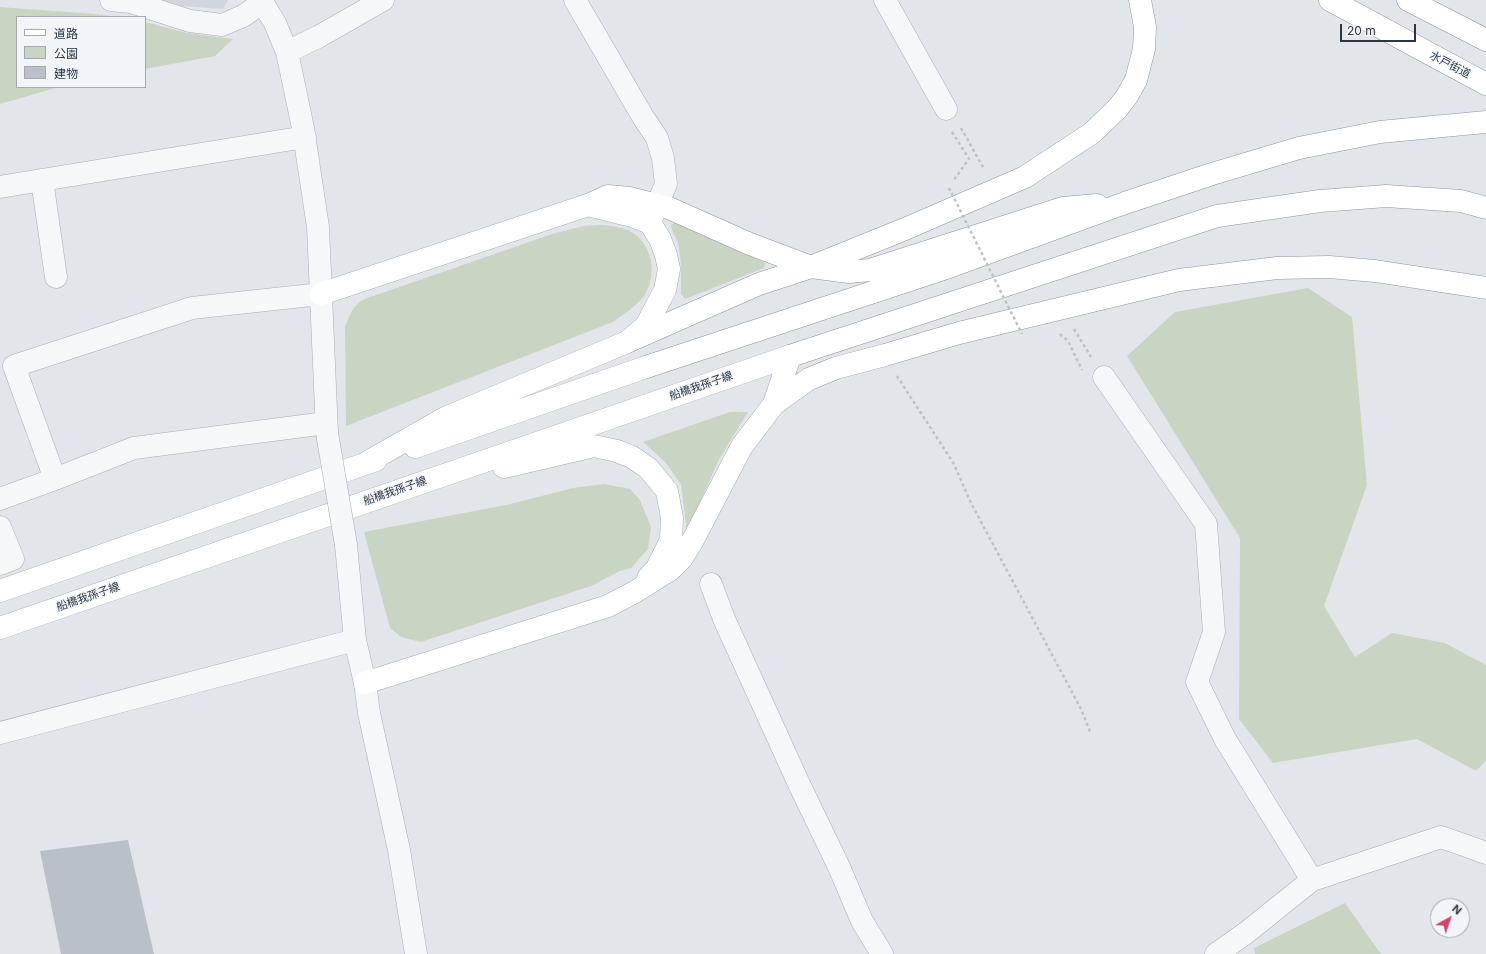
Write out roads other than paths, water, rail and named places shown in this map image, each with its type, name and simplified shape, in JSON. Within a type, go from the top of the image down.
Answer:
[{"type":"main road","points":[[364,464],[445,418],[627,342],[759,284],[811,267],[905,229],[1025,177],[1092,133],[1118,109],[1127,96],[1136,80],[1144,49],[1145,27],[1140,0]]},
{"type":"main road","name":"水戸街道","points":[[1330,0],[1486,84]]},
{"type":"main road","points":[[1408,0],[1486,40]]},
{"type":"main road","points":[[0,591],[646,367],[949,267],[1125,203],[1212,174],[1299,148],[1380,132],[1479,122]]},
{"type":"main road","points":[[321,294],[588,205],[608,196],[629,198],[654,215],[669,269],[665,290],[646,326],[627,342]]},
{"type":"main road","name":"船橋我孫子線","points":[[0,628],[397,490],[790,356],[1217,216],[1320,201],[1386,196],[1461,201],[1486,208]]},
{"type":"main road","points":[[654,215],[668,208],[750,244],[811,267],[849,272],[870,270],[1063,208],[1125,203]]},
{"type":"main road","points":[[365,683],[608,606],[633,593],[670,570],[682,558],[693,540],[742,446],[774,404],[809,379],[836,368],[885,355],[958,332],[1179,280],[1276,268],[1329,267],[1375,271],[1486,288]]},
{"type":"main road","points":[[774,404],[790,356],[810,366],[836,368]]},
{"type":"main road","points":[[397,490],[594,446],[617,451],[632,457],[648,468],[667,491],[672,518],[671,540],[658,568],[633,593]]},
{"type":"street","points":[[110,0],[131,2],[190,20],[222,25],[243,16],[262,2],[275,23],[287,52],[304,137],[318,227],[326,428],[346,545],[355,640],[365,683],[369,714],[399,850],[416,954]]},
{"type":"street","points":[[287,52],[318,37],[383,0]]},
{"type":"street","points":[[575,0],[643,117],[657,138],[663,158],[666,184],[654,215]]},
{"type":"street","points":[[885,0],[947,118]]},
{"type":"street","points":[[0,187],[304,137]]},
{"type":"street","points":[[42,180],[56,277]]},
{"type":"street","points":[[55,479],[14,366],[192,308],[321,294]]},
{"type":"street","points":[[1093,375],[1206,524],[1214,632],[1197,682],[1225,739],[1312,880]]},
{"type":"street","points":[[0,498],[55,479],[134,448],[326,428]]},
{"type":"street","points":[[0,527],[6,561],[25,582]]},
{"type":"street","points":[[711,584],[724,619],[799,784],[839,867],[862,921],[882,954]]},
{"type":"street","points":[[0,734],[355,640]]},
{"type":"street","points":[[1230,950],[1312,880],[1441,837],[1486,853]]}]
